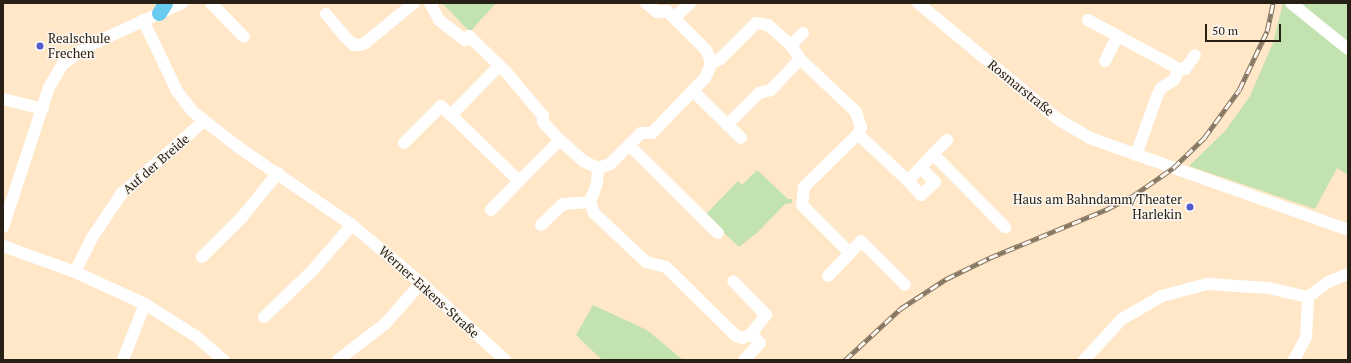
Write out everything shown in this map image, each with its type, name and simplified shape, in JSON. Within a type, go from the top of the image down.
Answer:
[{"type":"street","points":[[3,228],[49,87],[63,64],[86,48],[143,20],[162,8],[182,3]]},
{"type":"street","points":[[211,3],[244,37]]},
{"type":"street","points":[[326,14],[345,37],[354,44],[359,45],[365,43],[414,3]]},
{"type":"street","points":[[430,3],[439,20],[455,35],[465,40],[469,36],[499,66],[544,116],[543,122],[560,140],[583,161],[598,168],[610,164],[641,133],[652,133],[705,78],[711,63],[706,50],[667,11],[657,12],[646,3]]},
{"type":"street","points":[[674,18],[690,3]]},
{"type":"street","name":"Rosmarstraße","points":[[918,3],[1059,120],[1090,138],[1348,230]]},
{"type":"street","points":[[1291,3],[1348,49]]},
{"type":"street","name":"Werner-Erkens-Straße","points":[[143,20],[177,91],[184,102],[204,121],[352,224],[421,283],[505,360]]},
{"type":"street","points":[[1088,20],[1179,69],[1185,69],[1195,54]]},
{"type":"street","points":[[711,63],[720,59],[756,24],[768,25],[791,45],[800,59],[856,112],[861,127],[858,134],[804,186],[801,200],[805,209],[850,253]]},
{"type":"street","points":[[791,45],[803,33]]},
{"type":"street","points":[[1105,61],[1118,36]]},
{"type":"street","points":[[727,125],[759,93],[770,90],[800,59]]},
{"type":"street","points":[[451,115],[499,66]]},
{"type":"street","points":[[1136,155],[1161,88],[1174,80],[1179,69]]},
{"type":"street","points":[[693,91],[741,138]]},
{"type":"street","points":[[3,99],[43,109]]},
{"type":"street","points":[[404,143],[441,106],[519,181]]},
{"type":"street","name":"Auf der Breide","points":[[75,272],[93,236],[122,193],[204,121]]},
{"type":"street","points":[[858,134],[921,195],[934,182],[921,168]]},
{"type":"street","points":[[491,210],[560,140]]},
{"type":"street","points":[[908,181],[947,140]]},
{"type":"street","points":[[629,146],[718,233]]},
{"type":"street","points":[[933,154],[1005,227]]},
{"type":"street","points":[[598,168],[597,183],[590,202],[594,213],[646,262],[666,267],[736,336],[743,338],[751,334],[766,315],[733,281]]},
{"type":"street","points":[[202,257],[242,217],[278,172]]},
{"type":"street","points":[[541,226],[563,204],[590,202]]},
{"type":"street","points":[[264,317],[312,271],[352,224]]},
{"type":"street","points":[[828,276],[861,241],[905,285]]},
{"type":"street","points":[[3,246],[75,272],[145,304],[197,337],[223,360]]},
{"type":"street","points":[[1084,360],[1122,320],[1162,296],[1207,284],[1268,288],[1308,297],[1328,282],[1348,274]]},
{"type":"street","points":[[338,360],[385,324],[421,283]]},
{"type":"street","points":[[1294,360],[1306,337],[1308,297]]},
{"type":"street","points":[[123,360],[145,304]]},
{"type":"street","points":[[744,360],[760,343],[751,334]]},
{"type":"green space","points":[[442,3],[496,3],[470,32]]},
{"type":"green space","points":[[1283,3],[1286,3],[1348,53],[1348,175],[1337,168],[1315,209],[1189,166],[1225,131],[1250,96],[1273,43]]},
{"type":"green space","points":[[1295,3],[1348,3],[1348,44]]},
{"type":"green space","points":[[757,170],[788,199],[792,199],[792,203],[785,204],[758,232],[739,247],[705,215],[738,181],[742,185]]},
{"type":"green space","points":[[593,305],[647,330],[683,360],[602,360],[576,335]]},
{"type":"railway","points":[[845,360],[900,309],[946,279],[989,258],[1105,210],[1131,197],[1173,168],[1204,138],[1239,90],[1267,31],[1273,3]]},
{"type":"place","name":"Realschule Frechen","points":[[40,46]]},
{"type":"place","name":"Haus am Bahndamm/Theater Harlekin","points":[[1190,207]]}]
